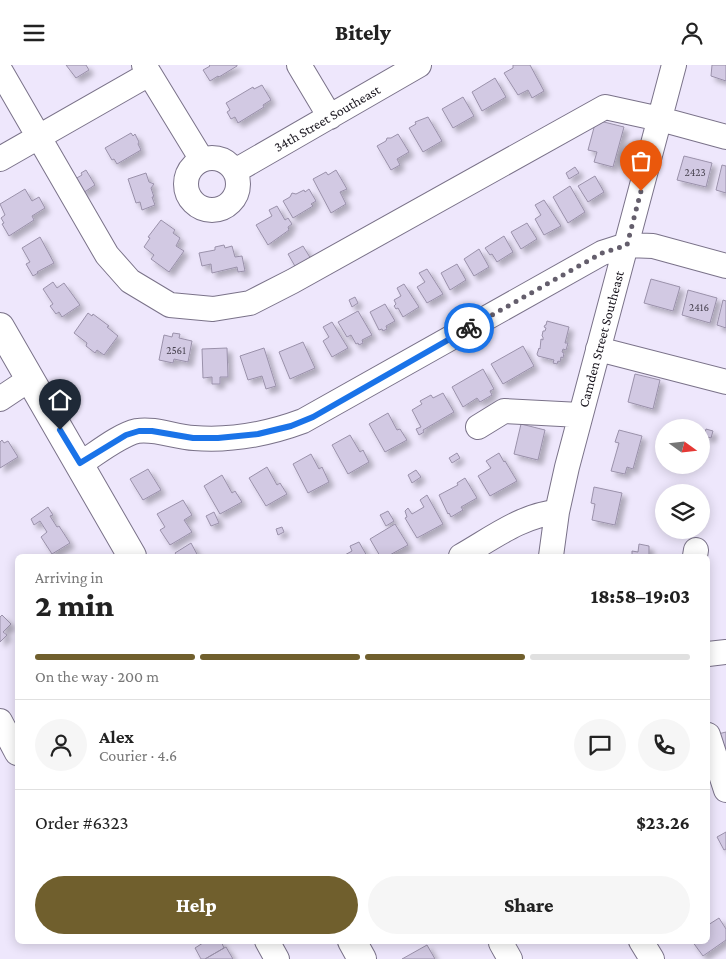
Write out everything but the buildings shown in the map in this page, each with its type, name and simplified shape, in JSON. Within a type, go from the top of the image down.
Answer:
[{"type":"main road","points":[[0,327],[131,554]]},
{"type":"main road","points":[[354,944],[362,959]]},
{"type":"street","points":[[299,65],[330,117]]},
{"type":"street","name":"34th Street Southeast","points":[[235,171],[419,65]]},
{"type":"street","name":"Camden Street Southeast","points":[[552,554],[557,512],[580,415],[674,65]]},
{"type":"street","points":[[0,159],[146,69],[202,160]]},
{"type":"street","points":[[0,70],[107,255],[130,281],[170,305],[213,309],[250,303],[293,281],[605,107],[660,119],[726,137]]},
{"type":"street","points":[[211,158],[221,159],[229,163],[235,171],[239,185],[235,199],[224,208],[215,211],[206,210],[197,206],[191,199],[187,191],[186,182],[194,165],[202,160],[211,158]]},
{"type":"street","points":[[80,463],[126,435],[139,431],[152,431],[193,438],[226,438],[266,432],[303,421],[602,253],[627,245],[653,246],[726,267]]},
{"type":"street","points":[[598,349],[726,382]]},
{"type":"street","points":[[0,399],[30,379]]},
{"type":"street","points":[[478,427],[504,411],[580,415]]},
{"type":"street","points":[[465,554],[526,519],[557,512]]},
{"type":"street","points":[[710,655],[726,652]]},
{"type":"street","points":[[0,721],[15,748]]},
{"type":"street","points":[[710,741],[726,790]]},
{"type":"street","points":[[269,944],[277,959]]},
{"type":"street","points":[[642,944],[652,959]]},
{"type":"way so far","points":[[469,328],[602,253],[627,245],[641,191]]},
{"type":"route","points":[[60,430],[80,463],[126,435],[139,431],[152,431],[181,437],[218,438],[242,437],[275,430],[313,417],[469,328]]}]
